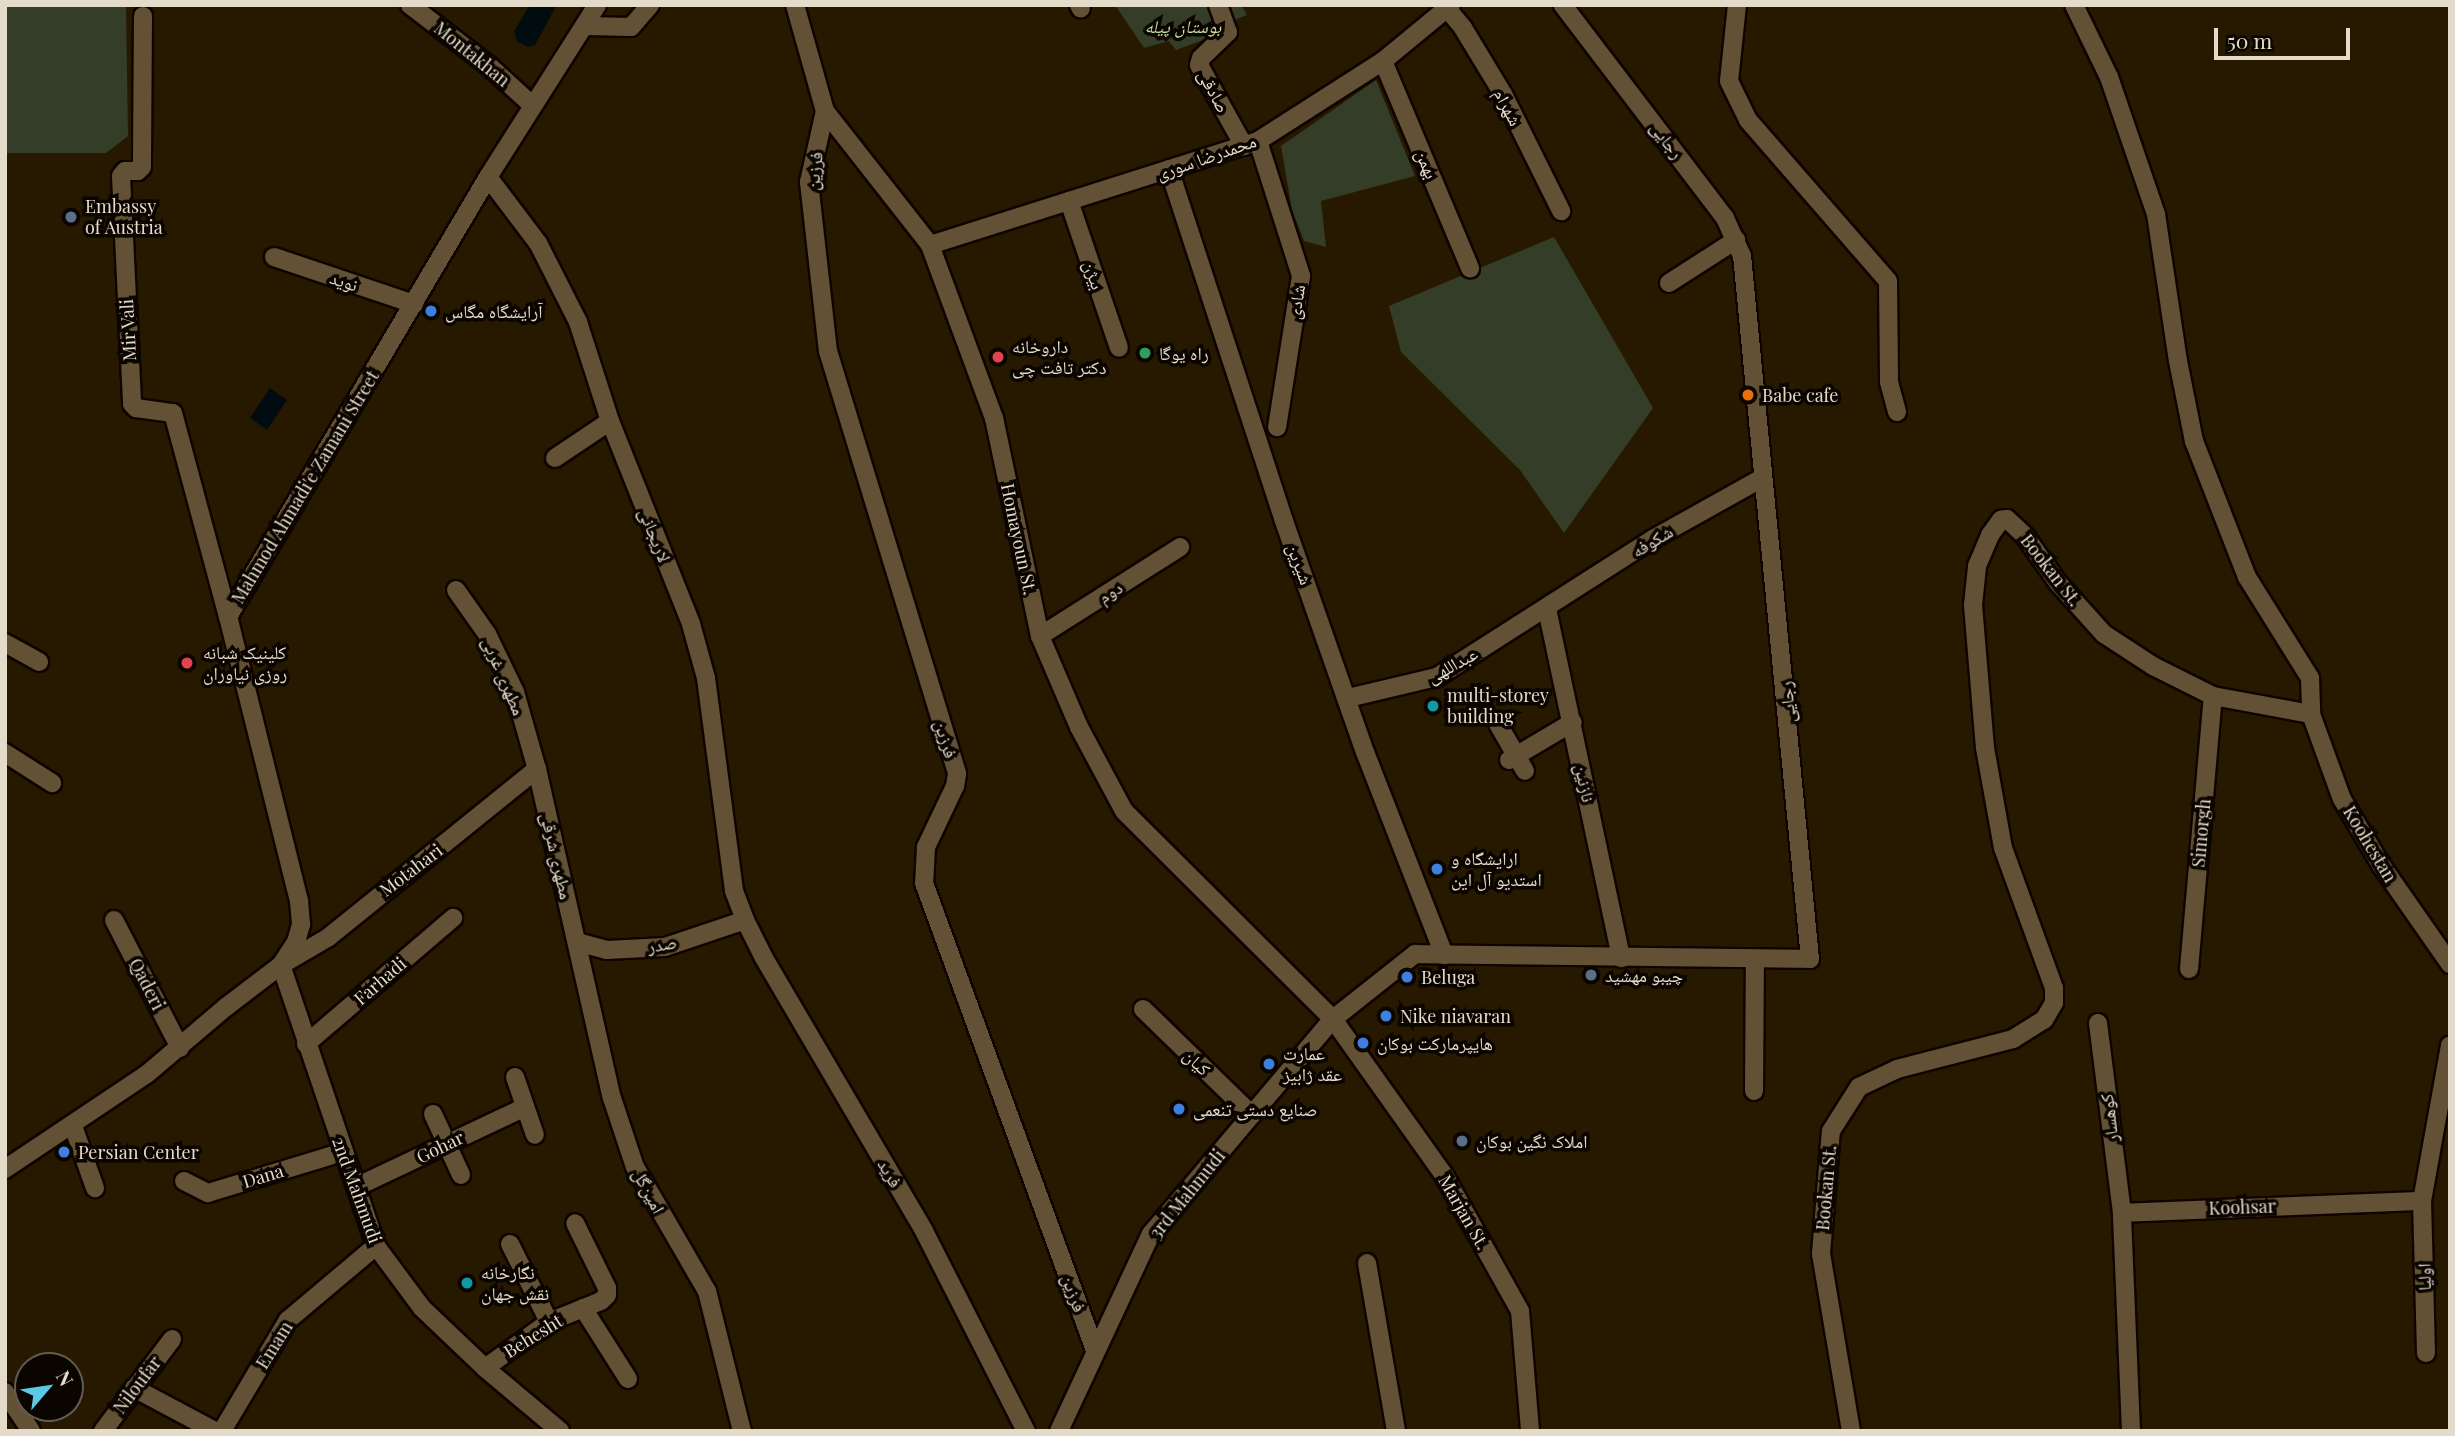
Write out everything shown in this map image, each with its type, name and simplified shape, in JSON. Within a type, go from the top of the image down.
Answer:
[{"type":"street","name":"Montakhan","points":[[410,5],[486,64],[532,105]]},
{"type":"street","name":"Mahmod Ahmadi'e Zamani Street","points":[[5,1169],[73,1126],[180,1048],[226,1007],[281,965],[296,942],[301,924],[299,901],[228,617],[488,177],[597,5]]},
{"type":"street","points":[[585,26],[631,27],[650,5]]},
{"type":"street","name":"Homayoun St.","points":[[795,5],[825,111],[930,245],[994,418],[1040,636],[1079,727],[1124,811],[1333,1019]]},
{"type":"street","name":"صادقی","points":[[1219,5],[1228,32],[1201,58],[1199,65],[1251,143]]},
{"type":"street","name":"رجایی","points":[[1333,1019],[1415,954],[1810,960],[1742,256],[1726,218],[1563,5]]},
{"type":"street","points":[[1737,5],[1729,80],[1748,120],[1888,281],[1889,382],[1898,412]]},
{"type":"street","points":[[2074,5],[2109,77],[2156,214],[2178,361],[2194,441],[2247,577],[2310,678],[2311,714]]},
{"type":"street","name":"محمدرضا سوری","points":[[930,245],[1251,143],[1383,61],[1447,6]]},
{"type":"street","name":"شهرام","points":[[1447,6],[1503,94],[1561,211]]},
{"type":"street","name":"Mir Vali","points":[[143,16],[142,167],[138,171],[125,171],[121,176],[132,404],[136,408],[173,413],[228,617]]},
{"type":"street","name":"بهمن","points":[[1383,61],[1470,268]]},
{"type":"street","name":"فرزین","points":[[825,111],[809,182],[828,351],[957,774],[955,786],[926,847],[924,883],[1095,1350]]},
{"type":"street","name":"شادی","points":[[1251,143],[1301,276],[1277,427]]},
{"type":"street","name":"شیرین","points":[[1169,169],[1284,521],[1365,752],[1444,955]]},
{"type":"street","name":"لاریجانی","points":[[488,177],[538,243],[578,322],[610,421],[691,624],[706,678],[734,891],[746,920]]},
{"type":"street","name":"بیژن","points":[[1069,201],[1119,348]]},
{"type":"street","points":[[1669,283],[1736,240]]},
{"type":"street","name":"نوید","points":[[275,257],[414,304]]},
{"type":"street","points":[[555,458],[610,421]]},
{"type":"street","name":"شکوفه","points":[[1547,609],[1653,539],[1762,478]]},
{"type":"street","name":"Bookan St.","points":[[1851,1431],[1821,1254],[1831,1131],[1858,1087],[1897,1069],[2013,1039],[2044,1020],[2054,1003],[2054,988],[2003,848],[1985,748],[1973,605],[1977,566],[1983,548],[2001,520],[2007,519],[2017,526],[2058,583],[2104,634],[2153,666],[2213,696],[2311,714]]},
{"type":"street","name":"دوم","points":[[1040,636],[1180,547]]},
{"type":"street","name":"مطهری غربی","points":[[456,590],[487,634],[515,692],[537,769]]},
{"type":"street","name":"عبداللهی","points":[[1348,698],[1389,691],[1437,677],[1547,609]]},
{"type":"street","name":"نازنین","points":[[1547,609],[1622,958]]},
{"type":"street","points":[[5,643],[39,662]]},
{"type":"street","name":"Simorgh","points":[[2189,969],[2213,696]]},
{"type":"street","name":"Koohestan","points":[[2311,714],[2342,799],[2381,866],[2450,964]]},
{"type":"street","points":[[1498,724],[1517,762],[1573,722]]},
{"type":"street","points":[[5,753],[52,783]]},
{"type":"street","name":"مطهری شرقی","points":[[537,769],[577,942]]},
{"type":"street","name":"Motahari","points":[[281,965],[329,937],[537,769]]},
{"type":"street","name":"Farhadi","points":[[306,1044],[453,918]]},
{"type":"street","name":"Qaderi","points":[[114,920],[180,1048]]},
{"type":"street","name":"صدر","points":[[577,942],[607,950],[665,947],[746,920]]},
{"type":"street","name":"فرید","points":[[746,920],[771,970],[924,1231],[1026,1431]]},
{"type":"street","name":"امین‌گل","points":[[577,942],[612,1098],[635,1167],[707,1291],[742,1431]]},
{"type":"street","points":[[1754,1091],[1755,959]]},
{"type":"street","name":"2nd Mahmudi","points":[[281,965],[376,1246],[422,1308],[555,1429]]},
{"type":"street","name":"کیان","points":[[1143,1009],[1252,1115]]},
{"type":"street","name":"3rd Mahmudi","points":[[1059,1431],[1152,1234],[1333,1019]]},
{"type":"street","name":"Marjan St.","points":[[1333,1019],[1444,1175],[1520,1311],[1530,1431]]},
{"type":"street","name":"کوهسار","points":[[2098,1023],[2122,1213]]},
{"type":"street","points":[[2422,1201],[2450,1046]]},
{"type":"street","points":[[515,1077],[535,1135]]},
{"type":"street","name":"Gohar","points":[[356,1187],[525,1107]]},
{"type":"street","points":[[433,1114],[461,1175]]},
{"type":"street","points":[[73,1126],[96,1188]]},
{"type":"street","name":"Dana","points":[[184,1181],[208,1193],[343,1152]]},
{"type":"street","name":"Koohsar","points":[[2122,1213],[2422,1201]]},
{"type":"street","name":"اولیا","points":[[2422,1201],[2426,1353]]},
{"type":"street","points":[[2122,1213],[2131,1431]]},
{"type":"street","name":"Behesht","points":[[485,1368],[550,1322],[601,1301],[607,1295],[607,1288],[575,1223]]},
{"type":"street","points":[[510,1244],[550,1322]]},
{"type":"street","name":"Emam","points":[[222,1431],[288,1320],[376,1246]]},
{"type":"street","points":[[1367,1263],[1396,1431]]},
{"type":"street","name":"Behesht","points":[[583,1308],[628,1379]]},
{"type":"street","name":"Niloufar","points":[[103,1431],[172,1339]]},
{"type":"street","points":[[134,1388],[215,1431]]},
{"type":"street","points":[[5,1392],[31,1431]]},
{"type":"green space","points":[[5,5],[126,5],[128,136],[106,153],[5,153]]},
{"type":"green space","name":"بوستان پیله","points":[[1115,5],[1241,5],[1247,15],[1229,22],[1225,32],[1176,50],[1169,41],[1144,48]]},
{"type":"green space","points":[[1376,80],[1415,176],[1321,201],[1326,247],[1304,241],[1292,210],[1281,146]]},
{"type":"green space","points":[[1554,237],[1653,408],[1564,533],[1520,470],[1401,352],[1389,306]]},
{"type":"shaded area","points":[[530,5],[556,6],[535,45],[528,47],[517,41],[514,31]]},
{"type":"shaded area","points":[[270,388],[287,400],[267,430],[250,418]]},
{"type":"place","name":"Embassy of Austria","points":[[71,217]]},
{"type":"place","name":"آرایشگاه مگاس","points":[[431,311]]},
{"type":"place","name":"راه یوگا","points":[[1145,353]]},
{"type":"place","name":"داروخانه دکتر تافت چی","points":[[998,357]]},
{"type":"place","name":"Babe cafe","points":[[1748,395]]},
{"type":"place","name":"کلینیک شبانه روزی نیاوران","points":[[187,663]]},
{"type":"place","name":"multi-storey building","points":[[1433,706]]},
{"type":"place","name":"ارایشگاه و استدیو آل این","points":[[1437,869]]},
{"type":"place","name":"چیبو مهشید","points":[[1591,975]]},
{"type":"place","name":"Beluga","points":[[1407,977]]},
{"type":"place","name":"Nike niavaran","points":[[1386,1016]]},
{"type":"place","name":"هایپرمارکت بوکان","points":[[1363,1043]]},
{"type":"place","name":"عمارت عقد ژابیز","points":[[1269,1064]]},
{"type":"place","name":"صنایع دستی تنعمی","points":[[1179,1109]]},
{"type":"place","name":"املاک نگین بوکان","points":[[1462,1141]]},
{"type":"place","name":"Persian Center","points":[[64,1152]]},
{"type":"place","name":"نگارخانه نقش جهان","points":[[467,1283]]}]
